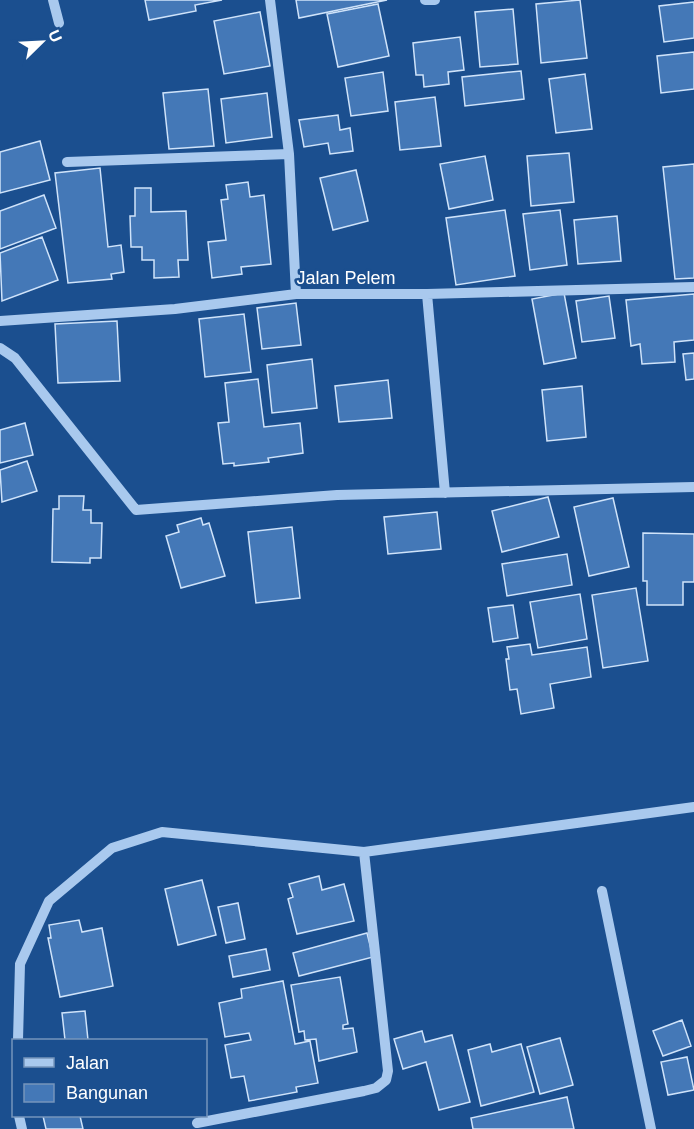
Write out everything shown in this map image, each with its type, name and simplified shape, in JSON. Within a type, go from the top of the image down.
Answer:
[{"type":"street","points":[[52,0],[59,23]]},
{"type":"street","points":[[270,0],[289,154],[296,294]]},
{"type":"street","points":[[425,0],[435,0]]},
{"type":"street","points":[[67,162],[289,154]]},
{"type":"street","name":"Jalan Pelem","points":[[0,321],[175,309],[296,294],[427,294],[694,287]]},
{"type":"street","points":[[427,294],[445,493]]},
{"type":"street","points":[[0,348],[15,358],[136,510],[337,495],[694,488]]},
{"type":"street","points":[[18,1039],[20,964],[49,901],[112,848],[162,832],[364,852],[694,807]]},
{"type":"street","points":[[197,1123],[364,1091],[376,1088],[386,1080],[388,1071],[364,852]]},
{"type":"street","points":[[602,891],[651,1129]]},
{"type":"building","points":[[145,0],[222,0],[195,5],[196,11],[149,20]]},
{"type":"building","points":[[296,0],[387,0],[299,18]]},
{"type":"building","points":[[580,0],[587,58],[541,63],[536,4]]},
{"type":"building","points":[[694,2],[694,38],[664,42],[659,6]]},
{"type":"building","points":[[378,4],[389,56],[338,67],[327,14]]},
{"type":"building","points":[[513,9],[518,64],[480,67],[475,12]]},
{"type":"building","points":[[260,12],[270,66],[224,74],[214,21]]},
{"type":"building","points":[[460,37],[464,70],[448,72],[449,84],[424,87],[423,75],[416,75],[413,43]]},
{"type":"building","points":[[694,52],[694,89],[661,93],[657,56]]},
{"type":"building","points":[[521,71],[524,99],[465,106],[462,77]]},
{"type":"building","points":[[383,72],[388,111],[351,116],[345,78]]},
{"type":"building","points":[[585,74],[592,129],[556,133],[549,79]]},
{"type":"building","points":[[208,89],[214,146],[169,149],[163,93]]},
{"type":"building","points":[[267,93],[272,137],[226,143],[221,99]]},
{"type":"building","points":[[435,97],[441,146],[400,150],[395,102]]},
{"type":"building","points":[[338,115],[340,130],[350,128],[353,151],[330,154],[328,143],[304,147],[299,120]]},
{"type":"building","points":[[40,141],[50,180],[0,193],[0,152]]},
{"type":"building","points":[[569,153],[574,202],[531,206],[527,156]]},
{"type":"building","points":[[485,156],[493,200],[449,209],[440,164]]},
{"type":"building","points":[[694,164],[694,278],[675,279],[663,167]]},
{"type":"building","points":[[100,168],[108,247],[121,245],[124,272],[111,274],[112,279],[68,283],[55,173]]},
{"type":"building","points":[[356,170],[368,221],[333,230],[320,178]]},
{"type":"building","points":[[248,182],[250,197],[264,195],[271,264],[241,267],[242,274],[212,278],[208,242],[226,240],[221,200],[228,199],[226,185]]},
{"type":"building","points":[[135,188],[151,188],[151,212],[186,211],[188,260],[178,260],[179,277],[154,278],[154,260],[142,260],[142,247],[131,247],[130,216],[135,216]]},
{"type":"building","points":[[44,195],[56,228],[0,249],[0,211]]},
{"type":"building","points":[[505,210],[515,276],[456,285],[446,218]]},
{"type":"building","points":[[560,210],[567,265],[530,270],[523,214]]},
{"type":"building","points":[[617,216],[621,261],[578,264],[574,220]]},
{"type":"building","points":[[42,237],[58,280],[2,301],[0,253]]},
{"type":"building","points":[[564,293],[576,358],[544,364],[532,299]]},
{"type":"building","points":[[694,294],[694,340],[674,342],[675,362],[642,364],[640,344],[631,346],[626,300]]},
{"type":"building","points":[[609,296],[615,338],[582,342],[576,301]]},
{"type":"building","points":[[296,303],[301,345],[262,349],[257,308]]},
{"type":"building","points":[[244,314],[251,372],[205,377],[199,319]]},
{"type":"building","points":[[117,321],[120,381],[58,383],[55,324]]},
{"type":"building","points":[[694,353],[694,379],[686,380],[683,354]]},
{"type":"building","points":[[312,359],[317,408],[272,413],[267,365]]},
{"type":"building","points":[[258,379],[264,427],[300,423],[303,453],[268,458],[269,462],[234,466],[234,463],[223,464],[218,423],[229,422],[225,383]]},
{"type":"building","points":[[388,380],[392,418],[339,422],[335,386]]},
{"type":"building","points":[[582,386],[586,437],[547,441],[542,390]]},
{"type":"building","points":[[25,423],[33,455],[0,463],[0,430]]},
{"type":"building","points":[[27,461],[37,491],[2,502],[0,470]]},
{"type":"building","points":[[59,496],[84,496],[83,510],[91,510],[91,523],[102,523],[101,558],[90,558],[90,563],[52,562],[53,509],[59,509]]},
{"type":"building","points":[[548,497],[559,537],[502,552],[492,511]]},
{"type":"building","points":[[613,498],[629,567],[589,576],[574,507]]},
{"type":"building","points":[[437,512],[441,549],[388,554],[384,517]]},
{"type":"building","points":[[201,518],[203,525],[209,523],[225,576],[181,588],[166,536],[179,532],[177,525]]},
{"type":"building","points":[[292,527],[300,598],[256,603],[248,532]]},
{"type":"building","points":[[643,533],[694,534],[694,582],[683,582],[683,605],[647,605],[647,581],[643,581]]},
{"type":"building","points":[[567,554],[572,585],[507,596],[502,564]]},
{"type":"building","points":[[636,588],[648,661],[603,668],[592,595]]},
{"type":"building","points":[[580,594],[587,639],[538,648],[530,602]]},
{"type":"building","points":[[513,605],[518,638],[493,642],[488,608]]},
{"type":"building","points":[[530,644],[532,655],[587,647],[591,677],[550,684],[554,708],[521,714],[517,689],[510,690],[506,659],[509,659],[507,647]]},
{"type":"building","points":[[319,876],[322,890],[344,884],[354,921],[297,934],[288,899],[293,897],[289,884]]},
{"type":"building","points":[[202,880],[216,935],[178,945],[165,889]]},
{"type":"building","points":[[238,903],[245,939],[226,943],[218,907]]},
{"type":"building","points":[[79,920],[82,932],[102,928],[113,986],[60,997],[48,938],[51,938],[49,925]]},
{"type":"building","points":[[367,933],[373,957],[299,976],[293,953]]},
{"type":"building","points":[[266,949],[270,970],[233,977],[229,956]]},
{"type":"building","points":[[340,977],[348,1024],[343,1025],[343,1029],[353,1028],[357,1052],[319,1061],[316,1039],[305,1040],[304,1031],[299,1032],[291,985]]},
{"type":"building","points":[[283,981],[295,1044],[310,1041],[318,1083],[296,1087],[297,1092],[249,1101],[244,1076],[231,1078],[225,1045],[251,1040],[249,1033],[225,1037],[219,1003],[242,998],[241,989]]},
{"type":"building","points":[[85,1011],[88,1039],[65,1039],[62,1013]]},
{"type":"building","points":[[682,1020],[691,1046],[663,1056],[653,1031]]},
{"type":"building","points":[[422,1031],[425,1042],[452,1035],[470,1102],[439,1110],[426,1062],[403,1069],[394,1039]]},
{"type":"building","points":[[560,1038],[573,1085],[540,1094],[527,1047]]},
{"type":"building","points":[[490,1044],[492,1052],[521,1044],[534,1092],[481,1106],[468,1050]]},
{"type":"building","points":[[687,1057],[694,1090],[668,1095],[661,1062]]},
{"type":"building","points":[[567,1097],[574,1129],[473,1129],[471,1118]]},
{"type":"building","points":[[43,1117],[80,1117],[83,1129],[46,1129]]}]
